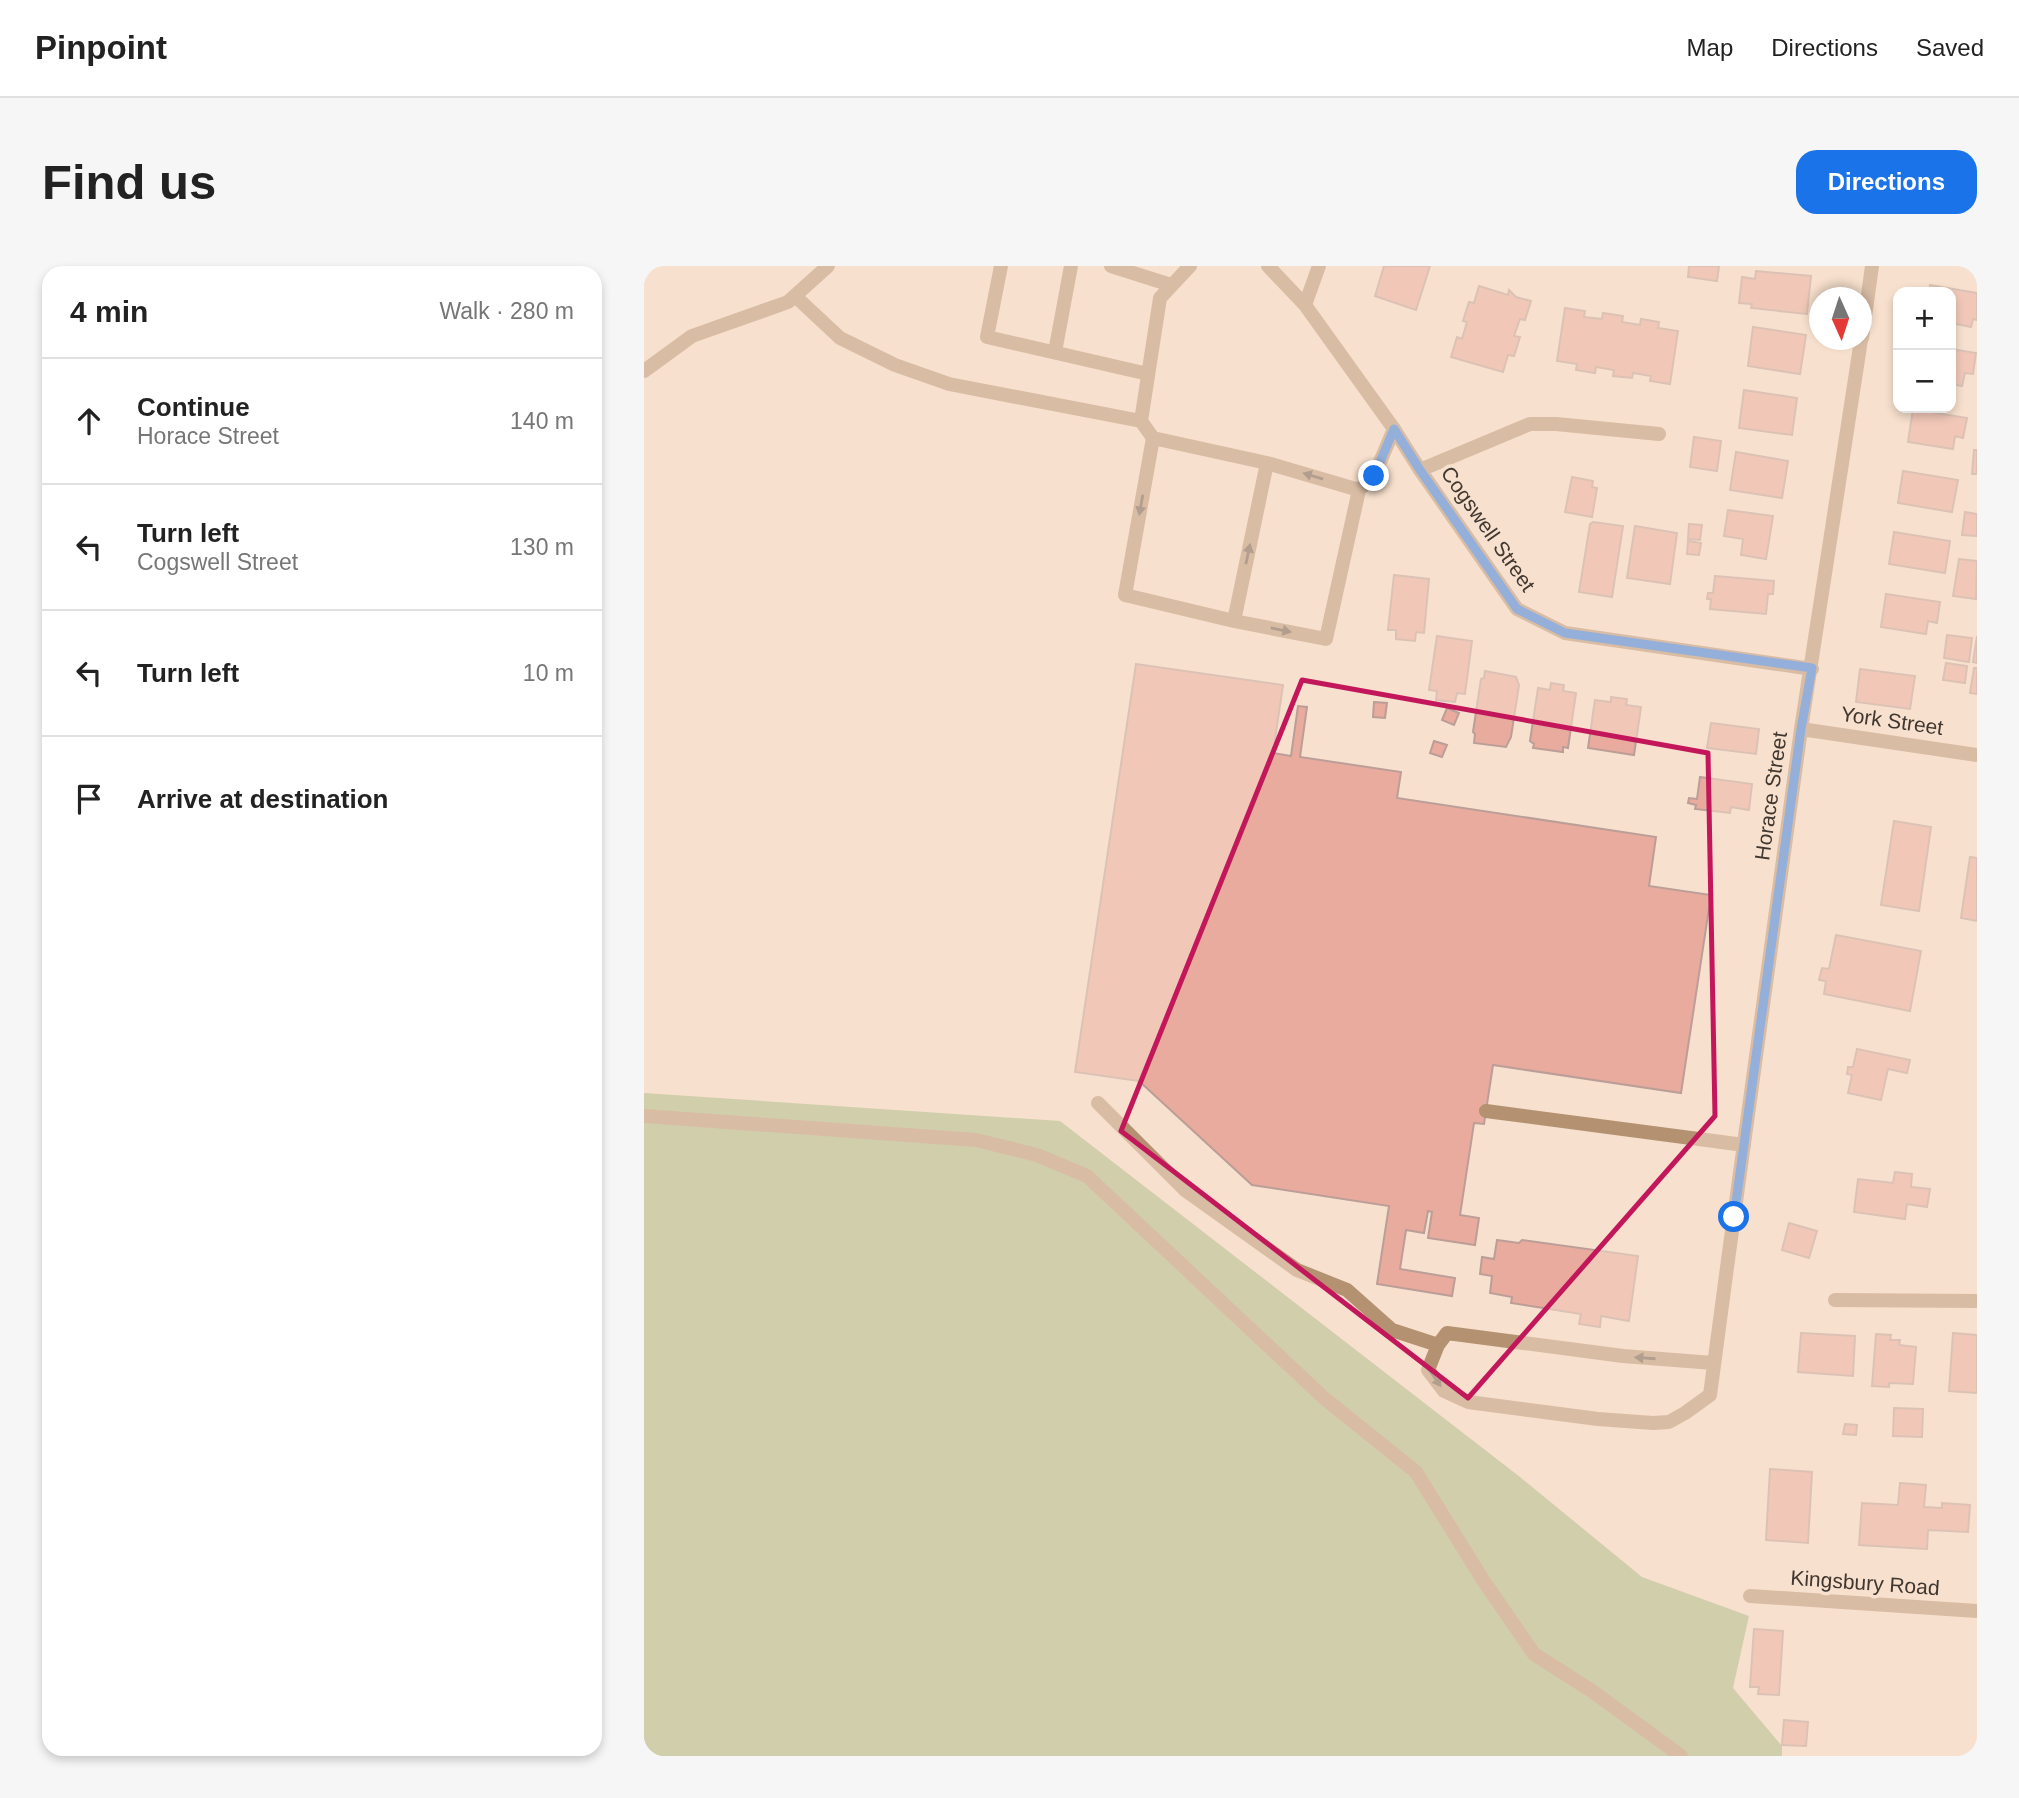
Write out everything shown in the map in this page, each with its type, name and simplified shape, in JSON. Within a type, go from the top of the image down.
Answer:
[{"type":"street","points":[[644,371],[692,336],[788,303],[828,266]]},
{"type":"street","points":[[1001,266],[987,337],[1148,374]]},
{"type":"street","points":[[1055,352],[1071,266]]},
{"type":"street","points":[[1111,266],[1171,285]]},
{"type":"street","points":[[1190,266],[1160,298],[1141,421],[1153,438],[1267,463],[1359,490]]},
{"type":"street","name":"Cogswell Street","points":[[1268,266],[1305,305],[1517,609],[1565,633],[1812,668]]},
{"type":"street","points":[[1305,305],[1319,266]]},
{"type":"street","name":"Horace Street","points":[[1869,287],[1872,266]]},
{"type":"street","points":[[795,296],[840,338],[895,365],[949,384],[1141,421]]},
{"type":"street","name":"Horace Street","points":[[1438,1345],[1428,1370],[1444,1391],[1468,1402],[1598,1419],[1653,1423],[1669,1422],[1710,1395],[1801,729],[1859,350]]},
{"type":"street","points":[[1420,470],[1530,424],[1659,434]]},
{"type":"street","points":[[1153,438],[1125,595],[1326,639],[1359,490],[1374,476],[1394,429]]},
{"type":"street","points":[[1234,621],[1267,463]]},
{"type":"street","name":"York Street","points":[[1801,729],[1977,755]]},
{"type":"street","points":[[1098,1103],[1185,1190],[1297,1270],[1347,1290],[1392,1330],[1438,1345],[1447,1333],[1623,1356],[1713,1363]]},
{"type":"street","points":[[1486,1111],[1744,1145]]},
{"type":"street","points":[[644,1116],[976,1140],[1037,1155],[1087,1176],[1324,1398],[1416,1472],[1483,1580],[1534,1654],[1681,1756]]},
{"type":"street","points":[[1835,1300],[1977,1301]]},
{"type":"street","name":"Kingsbury Road","points":[[1750,1596],[1977,1611]]},
{"type":"highlighted area","points":[[1302,680],[1708,753],[1715,1116],[1468,1398],[1121,1131]]},
{"type":"green space","points":[[644,1093],[1060,1121],[1520,1477],[1642,1577],[1749,1616],[1733,1688],[1782,1746],[1782,1756],[644,1756]]},
{"type":"building","points":[[1384,266],[1430,266],[1416,310],[1375,296]]},
{"type":"building","points":[[1689,266],[1719,266],[1717,281],[1688,277]]},
{"type":"building","points":[[1756,271],[1811,276],[1807,314],[1751,308],[1752,304],[1739,303],[1742,277],[1755,279]]},
{"type":"building","points":[[1479,286],[1508,295],[1509,290],[1516,297],[1531,301],[1525,320],[1520,319],[1514,336],[1520,337],[1514,356],[1508,355],[1503,372],[1451,357],[1457,337],[1462,339],[1467,322],[1463,321],[1469,302],[1474,303]]},
{"type":"building","points":[[1956,289],[1977,293],[1977,320],[1973,319],[1971,327],[1956,324]]},
{"type":"building","points":[[1565,308],[1585,311],[1584,317],[1602,319],[1603,313],[1623,316],[1622,322],[1640,325],[1641,319],[1659,322],[1658,328],[1678,331],[1670,384],[1650,381],[1651,376],[1633,373],[1632,378],[1613,376],[1614,370],[1596,367],[1595,373],[1576,370],[1577,364],[1557,361]]},
{"type":"building","points":[[1753,327],[1806,335],[1800,374],[1748,366]]},
{"type":"building","points":[[1956,350],[1976,353],[1973,374],[1965,373],[1962,386],[1956,385]]},
{"type":"building","points":[[1744,390],[1797,398],[1792,435],[1739,428]]},
{"type":"building","points":[[1912,413],[1937,413],[1967,418],[1963,438],[1955,436],[1953,449],[1908,442]]},
{"type":"building","points":[[1694,437],[1721,441],[1717,471],[1690,467]]},
{"type":"building","points":[[1974,450],[1977,450],[1977,474],[1972,474]]},
{"type":"building","points":[[1736,452],[1788,461],[1782,498],[1730,490]]},
{"type":"building","points":[[1903,471],[1958,480],[1952,512],[1898,503]]},
{"type":"building","points":[[1572,477],[1593,481],[1592,487],[1597,488],[1592,517],[1565,512]]},
{"type":"building","points":[[1728,510],[1773,516],[1766,559],[1741,555],[1743,539],[1724,536]]},
{"type":"building","points":[[1965,512],[1977,514],[1977,536],[1962,535]]},
{"type":"building","points":[[1593,522],[1623,526],[1612,597],[1579,592],[1590,524]]},
{"type":"building","points":[[1689,524],[1702,525],[1700,540],[1688,539]]},
{"type":"building","points":[[1635,526],[1677,533],[1670,584],[1627,578]]},
{"type":"building","points":[[1894,532],[1950,541],[1945,573],[1889,564]]},
{"type":"building","points":[[1688,541],[1701,543],[1699,555],[1687,554]]},
{"type":"building","points":[[1959,559],[1977,561],[1976,599],[1953,596]]},
{"type":"building","points":[[1394,575],[1429,579],[1424,633],[1416,632],[1415,641],[1396,639],[1396,630],[1388,630]]},
{"type":"building","points":[[1715,576],[1774,581],[1773,594],[1768,594],[1766,614],[1710,609],[1711,599],[1707,599],[1708,593],[1713,593]]},
{"type":"building","points":[[1886,594],[1940,602],[1937,623],[1928,621],[1926,634],[1881,627]]},
{"type":"building","points":[[1947,635],[1972,638],[1969,662],[1944,658]]},
{"type":"building","points":[[1437,636],[1472,641],[1465,694],[1457,693],[1455,702],[1436,700],[1437,691],[1429,690]]},
{"type":"building","points":[[1977,636],[1977,663],[1973,662]]},
{"type":"building","points":[[1946,663],[1967,666],[1965,683],[1943,680]]},
{"type":"building","points":[[1136,664],[1283,685],[1273,753],[1291,756],[1298,706],[1307,707],[1300,757],[1401,772],[1397,798],[1656,837],[1649,886],[1711,895],[1681,1093],[1493,1065],[1484,1124],[1474,1123],[1460,1215],[1479,1218],[1475,1245],[1428,1238],[1432,1212],[1428,1211],[1424,1233],[1406,1230],[1400,1269],[1455,1278],[1452,1296],[1377,1284],[1389,1206],[1252,1185],[1139,1081],[1075,1072]]},
{"type":"building","points":[[1974,668],[1977,668],[1977,694],[1970,693]]},
{"type":"building","points":[[1860,669],[1915,676],[1910,709],[1856,702]]},
{"type":"building","points":[[1485,671],[1516,677],[1519,685],[1511,737],[1506,747],[1474,743],[1473,732],[1481,679],[1484,678]]},
{"type":"building","points":[[1551,683],[1564,685],[1563,691],[1576,693],[1568,748],[1563,747],[1563,752],[1533,748],[1534,744],[1530,741],[1538,688],[1550,690]]},
{"type":"building","points":[[1611,697],[1627,699],[1626,705],[1641,707],[1634,755],[1588,748],[1595,700],[1611,702]]},
{"type":"building","points":[[1374,702],[1387,703],[1385,718],[1373,717]]},
{"type":"building","points":[[1447,708],[1459,713],[1454,725],[1442,720]]},
{"type":"building","points":[[1711,723],[1759,729],[1756,754],[1707,748]]},
{"type":"building","points":[[1434,741],[1447,745],[1442,757],[1430,753]]},
{"type":"building","points":[[1700,777],[1752,784],[1749,810],[1731,807],[1730,813],[1695,809],[1696,805],[1688,803],[1689,798],[1697,799]]},
{"type":"building","points":[[1894,821],[1931,827],[1919,911],[1881,905]]},
{"type":"building","points":[[1970,857],[1977,858],[1977,921],[1961,918]]},
{"type":"building","points":[[1836,935],[1921,951],[1910,1011],[1824,994],[1826,981],[1819,980],[1822,968],[1829,969]]},
{"type":"building","points":[[1857,1049],[1910,1060],[1907,1073],[1888,1069],[1881,1100],[1848,1093],[1852,1075],[1847,1074],[1848,1067],[1853,1067]]},
{"type":"building","points":[[1895,1172],[1912,1174],[1911,1187],[1930,1189],[1927,1207],[1907,1204],[1905,1219],[1854,1212],[1858,1179],[1893,1183]]},
{"type":"building","points":[[1789,1223],[1817,1231],[1809,1258],[1782,1250]]},
{"type":"building","points":[[1497,1240],[1519,1243],[1522,1240],[1638,1256],[1629,1321],[1601,1316],[1600,1327],[1579,1324],[1581,1314],[1511,1303],[1512,1297],[1490,1293],[1492,1276],[1480,1274],[1482,1257],[1494,1259]]},
{"type":"building","points":[[1801,1333],[1855,1336],[1853,1376],[1798,1372]]},
{"type":"building","points":[[1953,1333],[1977,1335],[1977,1393],[1949,1391]]},
{"type":"building","points":[[1876,1334],[1891,1335],[1890,1340],[1900,1340],[1899,1345],[1916,1347],[1913,1384],[1889,1383],[1889,1387],[1872,1386]]},
{"type":"building","points":[[1894,1408],[1923,1409],[1922,1437],[1893,1436]]},
{"type":"building","points":[[1845,1424],[1857,1425],[1856,1435],[1843,1434]]},
{"type":"building","points":[[1770,1469],[1812,1472],[1808,1543],[1766,1540]]},
{"type":"building","points":[[1900,1483],[1926,1485],[1924,1507],[1942,1508],[1942,1503],[1970,1505],[1968,1532],[1928,1530],[1927,1549],[1859,1545],[1862,1503],[1898,1505]]},
{"type":"building","points":[[1754,1629],[1783,1631],[1779,1695],[1758,1694],[1759,1687],[1750,1687]]},
{"type":"building","points":[[1784,1720],[1808,1722],[1806,1746],[1782,1745]]},
{"type":"route","points":[[1374,476],[1394,429],[1517,609],[1565,633],[1812,668],[1801,729],[1734,1217]]}]
